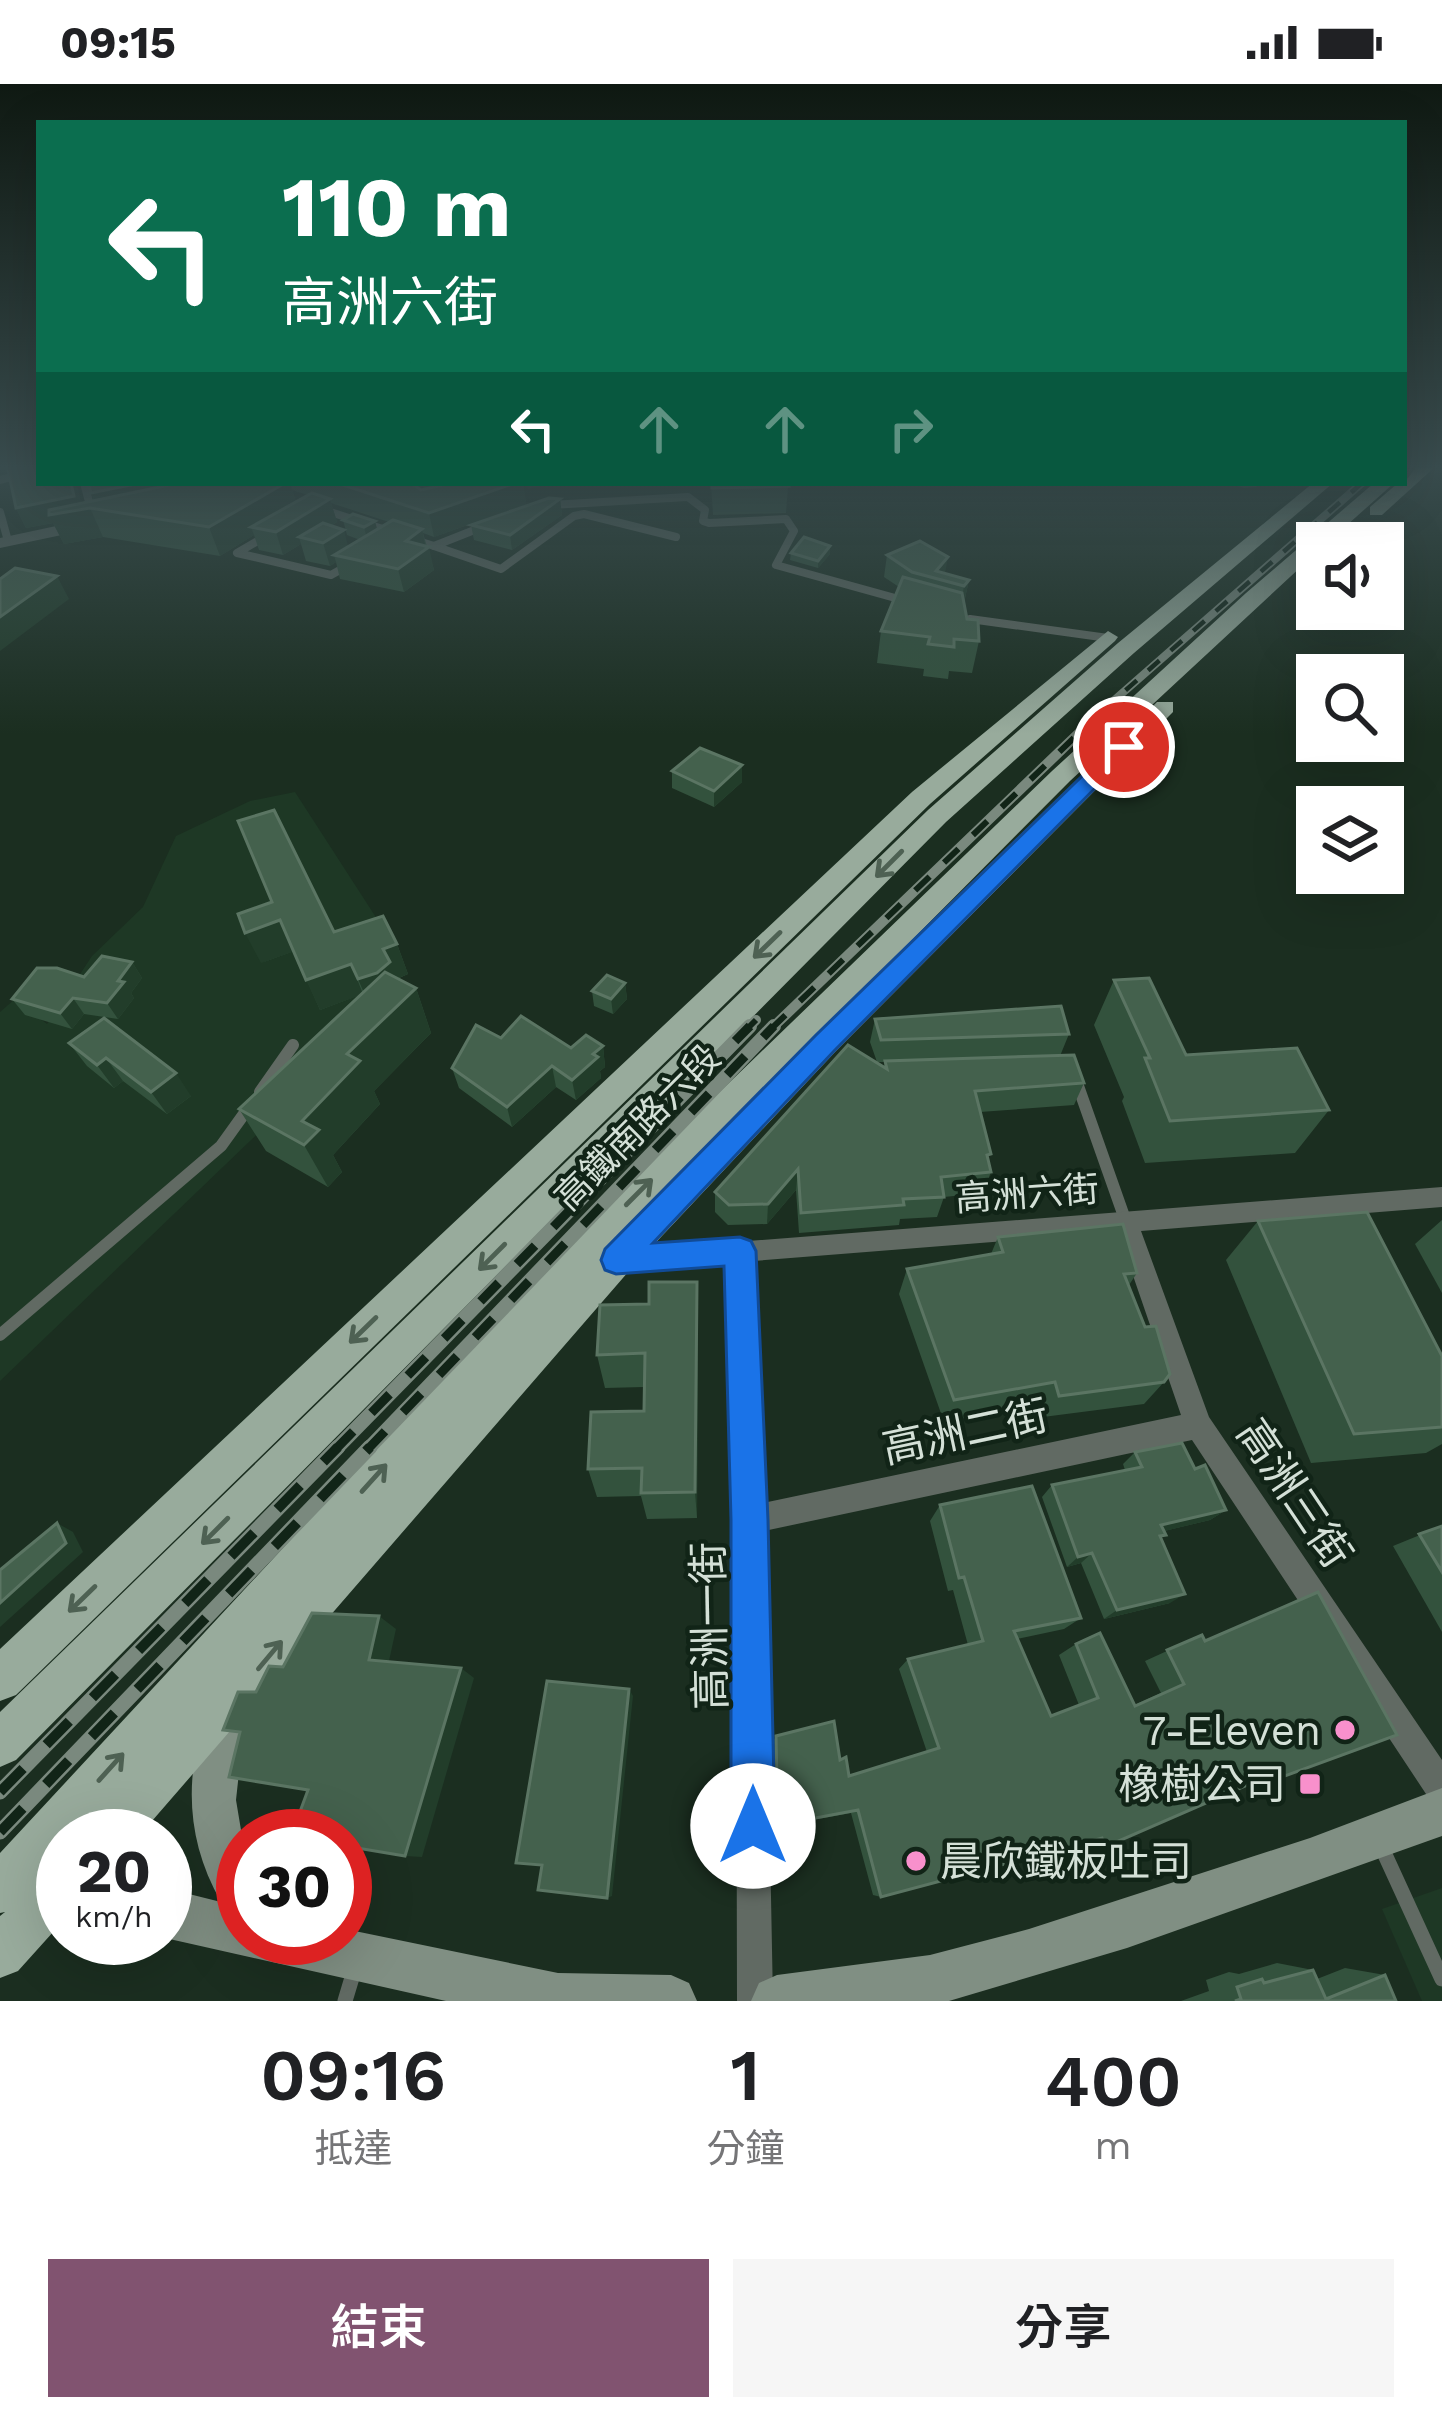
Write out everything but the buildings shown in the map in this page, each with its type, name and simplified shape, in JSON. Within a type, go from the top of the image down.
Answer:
[{"type":"main road","name":"高鐵南路六段","points":[[0,1679],[964,760],[1211,554]]},
{"type":"main road","name":"高鐵南路六段","points":[[0,1744],[937,816],[1238,554]]},
{"type":"main road","name":"高鐵南路六段","points":[[6,1907],[601,1229],[1061,776],[1302,554]]},
{"type":"main road","name":"高鐵南路六段","points":[[132,1809],[616,1260],[834,1048],[1023,847],[1296,583]]},
{"type":"main road","points":[[937,816],[964,760]]},
{"type":"main road","points":[[1023,847],[1061,776]]},
{"type":"main road","points":[[216,1830],[213,1764],[232,1699]]},
{"type":"main road","points":[[777,2001],[831,1999],[1004,1964],[1378,1839],[1442,1812]]},
{"type":"main road","points":[[6,1907],[36,1896]]},
{"type":"main road","points":[[352,1978],[558,1999],[671,2001]]},
{"type":"street","name":"高洲六街","points":[[616,1260],[1442,1197]]},
{"type":"street","name":"高洲三街","points":[[1126,1222],[1198,1425],[1442,1787]]},
{"type":"street","name":"高洲一街","points":[[740,1251],[750,1520],[755,2001]]},
{"type":"street","name":"高洲二街","points":[[750,1520],[1021,1473],[1198,1425]]},
{"type":"lane","points":[[242,554],[331,575],[351,563]]},
{"type":"lane","points":[[459,554],[501,569],[521,554]]},
{"type":"lane","points":[[782,554],[776,565],[909,602]]},
{"type":"lane","points":[[282,566],[297,556]]},
{"type":"lane","points":[[953,615],[1000,629],[1063,629],[1108,638]]},
{"type":"lane","points":[[0,1335],[221,1147],[293,1045]]},
{"type":"lane","points":[[1072,1067],[1126,1222]]},
{"type":"lane","points":[[1378,1839],[1442,1979]]},
{"type":"lane","points":[[0,1982],[6,1907]]},
{"type":"shaded area","points":[[295,792],[399,953],[301,1092],[0,1381],[0,1012],[15,999],[47,1024],[92,956],[143,907],[176,836],[250,801]]},
{"type":"shaded area","points":[[1442,1888],[1442,2001],[1422,2001],[1382,1909]]},
{"type":"railway","points":[[1103,710],[1280,554]]},
{"type":"railway","points":[[773,1028],[1106,707]]},
{"type":"railway","points":[[750,1026],[756,1020]]},
{"type":"railway","points":[[335,1450],[750,1026]]},
{"type":"railway","points":[[747,1029],[750,1026]]},
{"type":"railway","points":[[367,1450],[773,1028]]},
{"type":"railway","points":[[0,1792],[338,1447]]},
{"type":"railway","points":[[0,1832],[370,1447]]},
{"type":"place","name":"7-Eleven","points":[[1345,1730]]},
{"type":"place","name":"橡樹公司","points":[[1310,1784]]},
{"type":"place","name":"晨欣鐵板吐司","points":[[916,1861]]},
{"type":"route","points":[[753,1826],[750,1520],[740,1251],[616,1260],[825,1042],[1124,747]]}]
